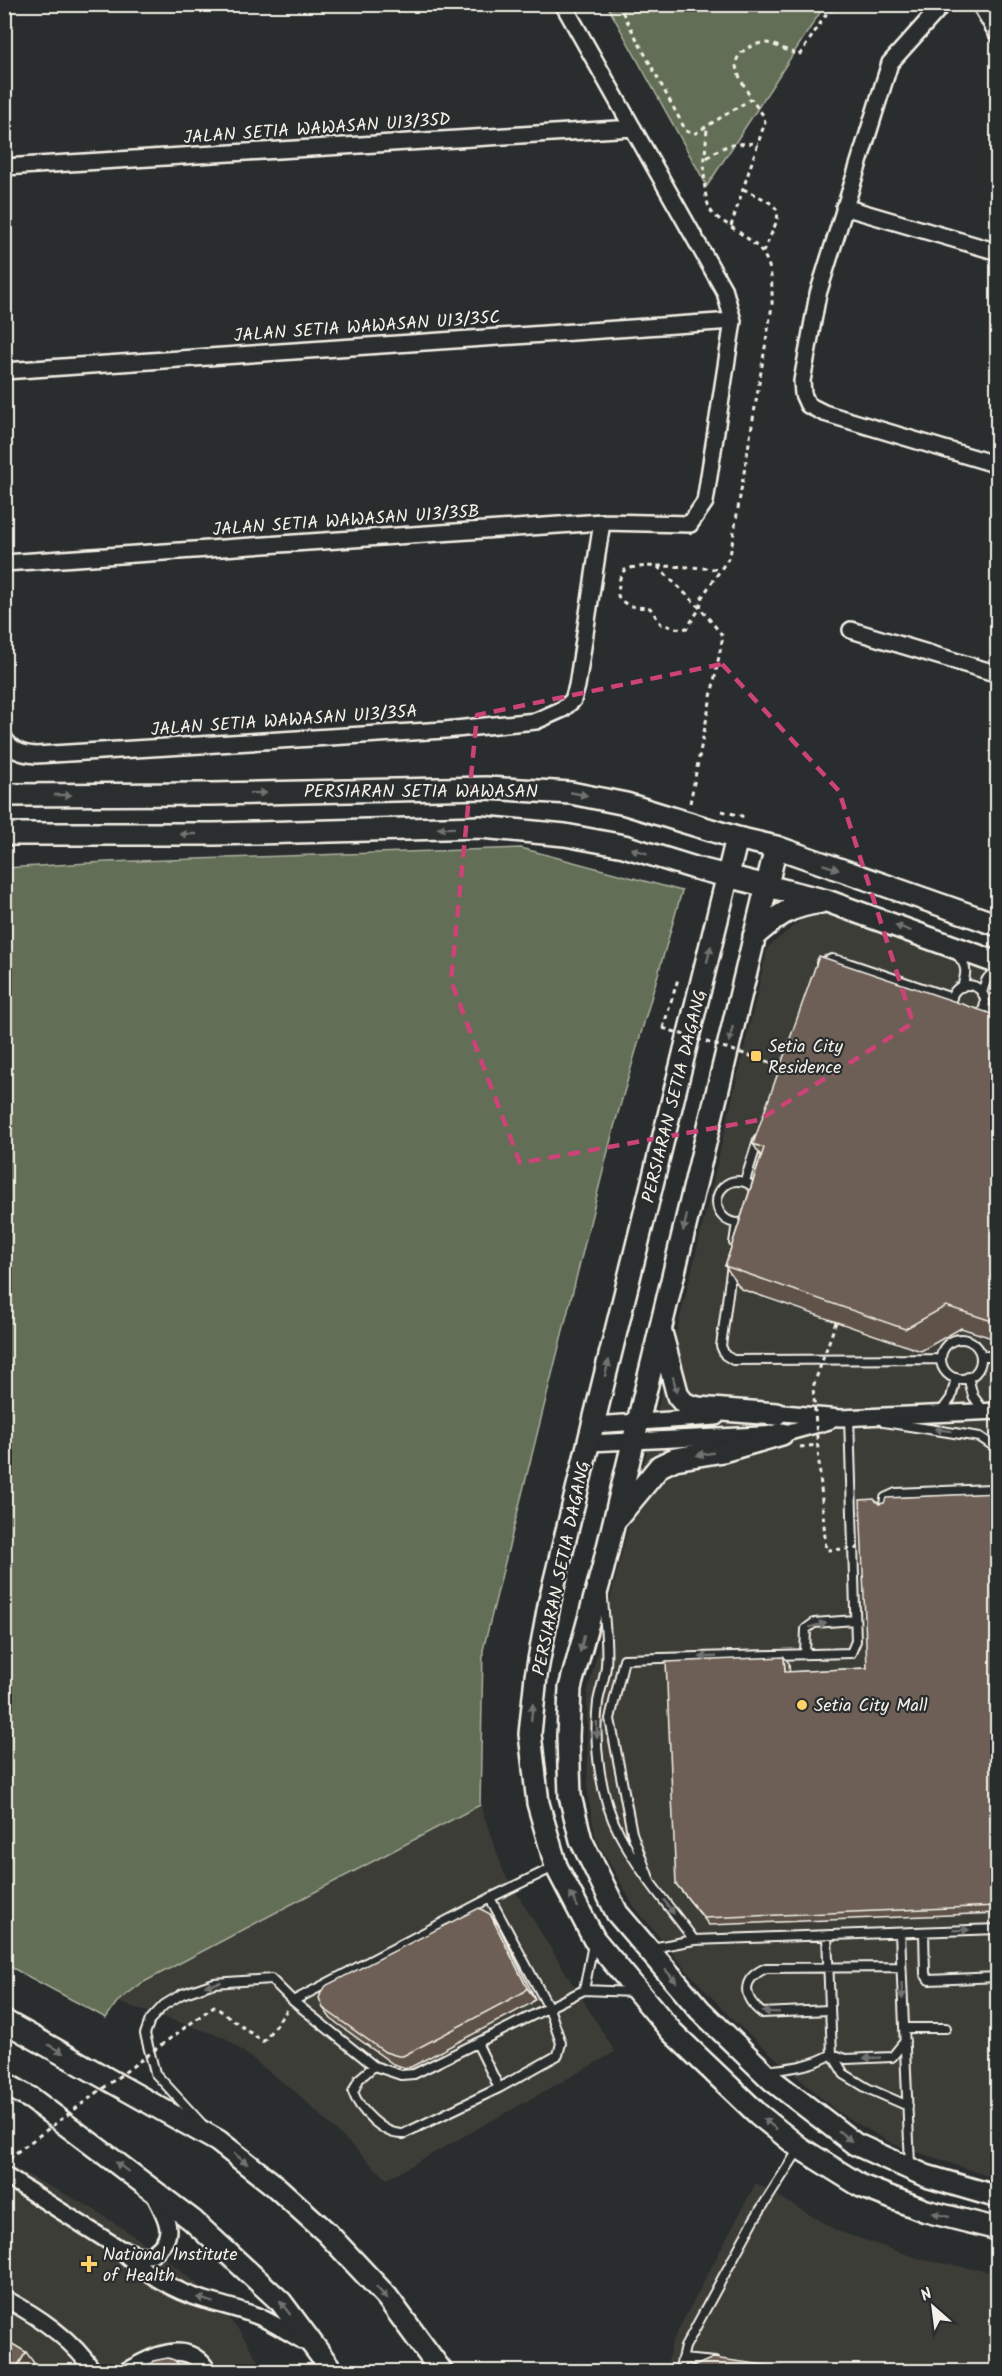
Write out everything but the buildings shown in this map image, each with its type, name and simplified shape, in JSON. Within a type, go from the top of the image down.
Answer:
[{"type":"street","points":[[563,4],[725,292],[733,321]]},
{"type":"street","points":[[943,4],[890,63],[844,207],[816,305],[802,381],[803,394],[808,405],[824,413],[998,465]]},
{"type":"street","points":[[980,4],[998,35]]},
{"type":"street","name":"JALAN SETIA WAWASAN U13/35D","points":[[4,167],[633,128]]},
{"type":"street","points":[[844,207],[998,252]]},
{"type":"street","name":"JALAN SETIA WAWASAN U13/35C","points":[[4,371],[733,321]]},
{"type":"street","name":"JALAN SETIA WAWASAN U13/35B","points":[[4,564],[602,522],[690,524],[705,502],[733,321]]},
{"type":"street","name":"JALAN SETIA WAWASAN U13/35A","points":[[6,741],[20,753],[36,755],[410,732],[536,721],[563,709],[573,700],[602,522]]},
{"type":"street","points":[[850,630],[998,674]]},
{"type":"street","name":"PERSIARAN SETIA WAWASAN","points":[[4,795],[213,794],[486,788],[536,789],[571,793],[626,804],[737,838],[776,847],[998,925]]},
{"type":"street","name":"PERSIARAN SETIA WAWASAN","points":[[4,834],[214,834],[481,827],[565,835],[614,844],[695,868],[827,901],[998,963]]},
{"type":"street","name":"PERSIARAN SETIA DAGANG","points":[[737,838],[550,1600],[536,1676],[530,1734],[538,1803],[556,1866],[594,1939],[681,2040],[758,2114],[800,2148],[861,2186],[926,2211],[998,2229]]},
{"type":"street","name":"PERSIARAN SETIA DAGANG","points":[[776,847],[603,1568],[570,1688],[568,1737],[570,1796],[581,1840],[617,1913],[700,2010],[763,2072],[855,2144],[926,2176],[998,2198]]},
{"type":"street","points":[[695,868],[712,893],[717,921]]},
{"type":"street","points":[[754,936],[778,916],[797,905],[827,901]]},
{"type":"street","points":[[660,1328],[678,1396],[686,1404],[779,1424]]},
{"type":"street","points":[[591,1434],[779,1424],[845,1418],[991,1412]]},
{"type":"street","points":[[614,1523],[660,1466],[675,1459],[723,1451],[779,1424]]},
{"type":"street","points":[[4,2021],[218,2141],[274,2185],[327,2233],[387,2297],[442,2372]]},
{"type":"street","points":[[4,2083],[32,2099],[192,2220],[281,2302],[333,2372]]},
{"type":"street","points":[[4,2175],[119,2248],[139,2255],[150,2255],[165,2243],[169,2234],[168,2223],[152,2190]]},
{"type":"street","points":[[119,2248],[130,2260],[181,2292],[262,2318],[316,2348]]},
{"type":"street","points":[[4,2298],[32,2313],[68,2342],[94,2372]]},
{"type":"street","points":[[124,2372],[165,2352],[180,2352],[194,2357],[208,2372]]},
{"type":"lane","points":[[939,941],[964,963],[966,973],[962,987],[952,998],[952,1009],[955,1014],[965,1019],[976,1017],[984,1009],[982,993],[986,979],[998,972]]},
{"type":"lane","points":[[814,970],[821,963],[832,959],[952,998]]},
{"type":"lane","points":[[962,987],[974,987],[982,993]]},
{"type":"lane","points":[[984,1009],[998,1013]]},
{"type":"lane","points":[[745,1182],[763,1126]]},
{"type":"lane","points":[[738,1180],[745,1182],[756,1189],[760,1202],[759,1209],[750,1220],[737,1223],[724,1218],[717,1206],[717,1198],[724,1186],[738,1180]]},
{"type":"lane","points":[[737,1223],[721,1346],[725,1354],[733,1360],[941,1359]]},
{"type":"lane","points":[[963,1339],[975,1344],[981,1356],[978,1369],[968,1377],[956,1378],[945,1371],[941,1359],[945,1346],[950,1342],[963,1339]]},
{"type":"lane","points":[[981,1356],[998,1356]]},
{"type":"lane","points":[[968,1377],[973,1396],[991,1412]]},
{"type":"lane","points":[[939,1414],[951,1398],[956,1378]]},
{"type":"lane","points":[[650,1881],[632,1833],[610,1719],[624,1659],[851,1653],[856,1641],[845,1418],[960,1432],[980,1437],[998,1449]]},
{"type":"lane","points":[[884,1505],[885,1498],[896,1493],[991,1489],[998,1485]]},
{"type":"lane","points":[[603,1568],[606,1667],[598,1701],[597,1730],[600,1769],[606,1798],[619,1833],[650,1881],[694,1940]]},
{"type":"lane","points":[[805,1654],[806,1629],[814,1623],[855,1620]]},
{"type":"lane","points":[[293,2001],[556,1866]]},
{"type":"lane","points":[[374,2066],[359,2079],[353,2092],[357,2103],[387,2131],[396,2134],[403,2133],[499,2088],[558,2055],[561,2043],[549,2008],[490,1898]]},
{"type":"lane","points":[[648,1949],[694,1940],[998,1929]]},
{"type":"lane","points":[[924,1932],[925,1974],[929,1980],[998,1977]]},
{"type":"lane","points":[[900,1933],[910,2169]]},
{"type":"lane","points":[[826,1936],[832,2054],[844,2074],[867,2088],[908,2106]]},
{"type":"lane","points":[[584,1990],[594,1939]]},
{"type":"lane","points":[[829,2010],[762,2013],[753,2005],[747,1993],[748,1980],[755,1973],[766,1968],[901,1967]]},
{"type":"lane","points":[[218,2141],[155,2073],[145,2034],[150,2020],[164,2005],[182,1994],[214,1983],[271,1978],[293,2001],[374,2066],[401,2075],[414,2074],[584,1990],[638,1992]]},
{"type":"lane","points":[[904,2028],[946,2028]]},
{"type":"lane","points":[[832,2054],[846,2059],[892,2057],[905,2041]]},
{"type":"lane","points":[[477,2043],[499,2088]]},
{"type":"lane","points":[[763,2072],[797,2067],[822,2060],[832,2054]]},
{"type":"lane","points":[[679,2372],[685,2347],[754,2220],[800,2148]]},
{"type":"lane","points":[[682,2359],[727,2363]]},
{"type":"path","points":[[618,4],[686,131],[694,134],[752,99]]},
{"type":"path","points":[[731,226],[765,122],[736,69],[736,61],[741,53],[751,46],[766,43],[798,55],[826,13],[841,4]]},
{"type":"path","points":[[707,127],[705,196],[711,212],[754,242],[763,252],[768,259],[772,281],[772,306],[730,556],[702,597],[700,608],[687,628],[680,629],[661,624],[657,615],[650,608],[627,606],[618,596],[621,574],[627,568],[709,568],[719,571]]},
{"type":"path","points":[[706,159],[718,149],[729,144],[758,143]]},
{"type":"path","points":[[743,189],[772,202],[777,207],[778,217],[763,252]]},
{"type":"path","points":[[658,567],[700,608],[723,636],[690,804],[700,806]]},
{"type":"path","points":[[721,811],[742,816],[737,838]]},
{"type":"path","points":[[678,979],[663,1028],[792,1069]]},
{"type":"path","points":[[836,1322],[813,1387],[826,1550],[866,1548]]},
{"type":"path","points":[[4,2166],[13,2155],[214,2006],[263,2042],[293,2001]]},
{"type":"highlighted area","points":[[722,664],[839,791],[913,1023],[759,1120],[520,1163],[451,981],[477,715]]},
{"type":"shaded area","points":[[813,910],[997,972],[997,2179],[891,2143],[835,2110],[735,2022],[689,1973],[633,1905],[596,1838],[588,1796],[587,1694],[697,1249],[768,947]]},
{"type":"shaded area","points":[[480,1805],[504,1873],[615,2052],[387,2179],[297,2093],[224,2037],[117,2002],[142,1983]]},
{"type":"shaded area","name":"National Institute of Health","points":[[4,2163],[90,2207],[149,2246],[196,2283],[238,2329],[265,2371],[5,2371]]},
{"type":"shaded area","points":[[756,2183],[837,2231],[923,2260],[997,2273],[997,2371],[666,2372],[672,2342]]},
{"type":"green space","points":[[607,5],[825,5],[707,186]]},
{"type":"green space","points":[[521,848],[682,891],[614,1127],[483,1650],[480,1805],[142,1983],[117,2002],[106,2018],[5,1964],[5,868],[107,862]]},
{"type":"place","name":"Setia City Residence","points":[[756,1056]]},
{"type":"place","name":"Setia City Mall","points":[[802,1705]]},
{"type":"place","name":"National Institute of Health","points":[[89,2264]]}]
